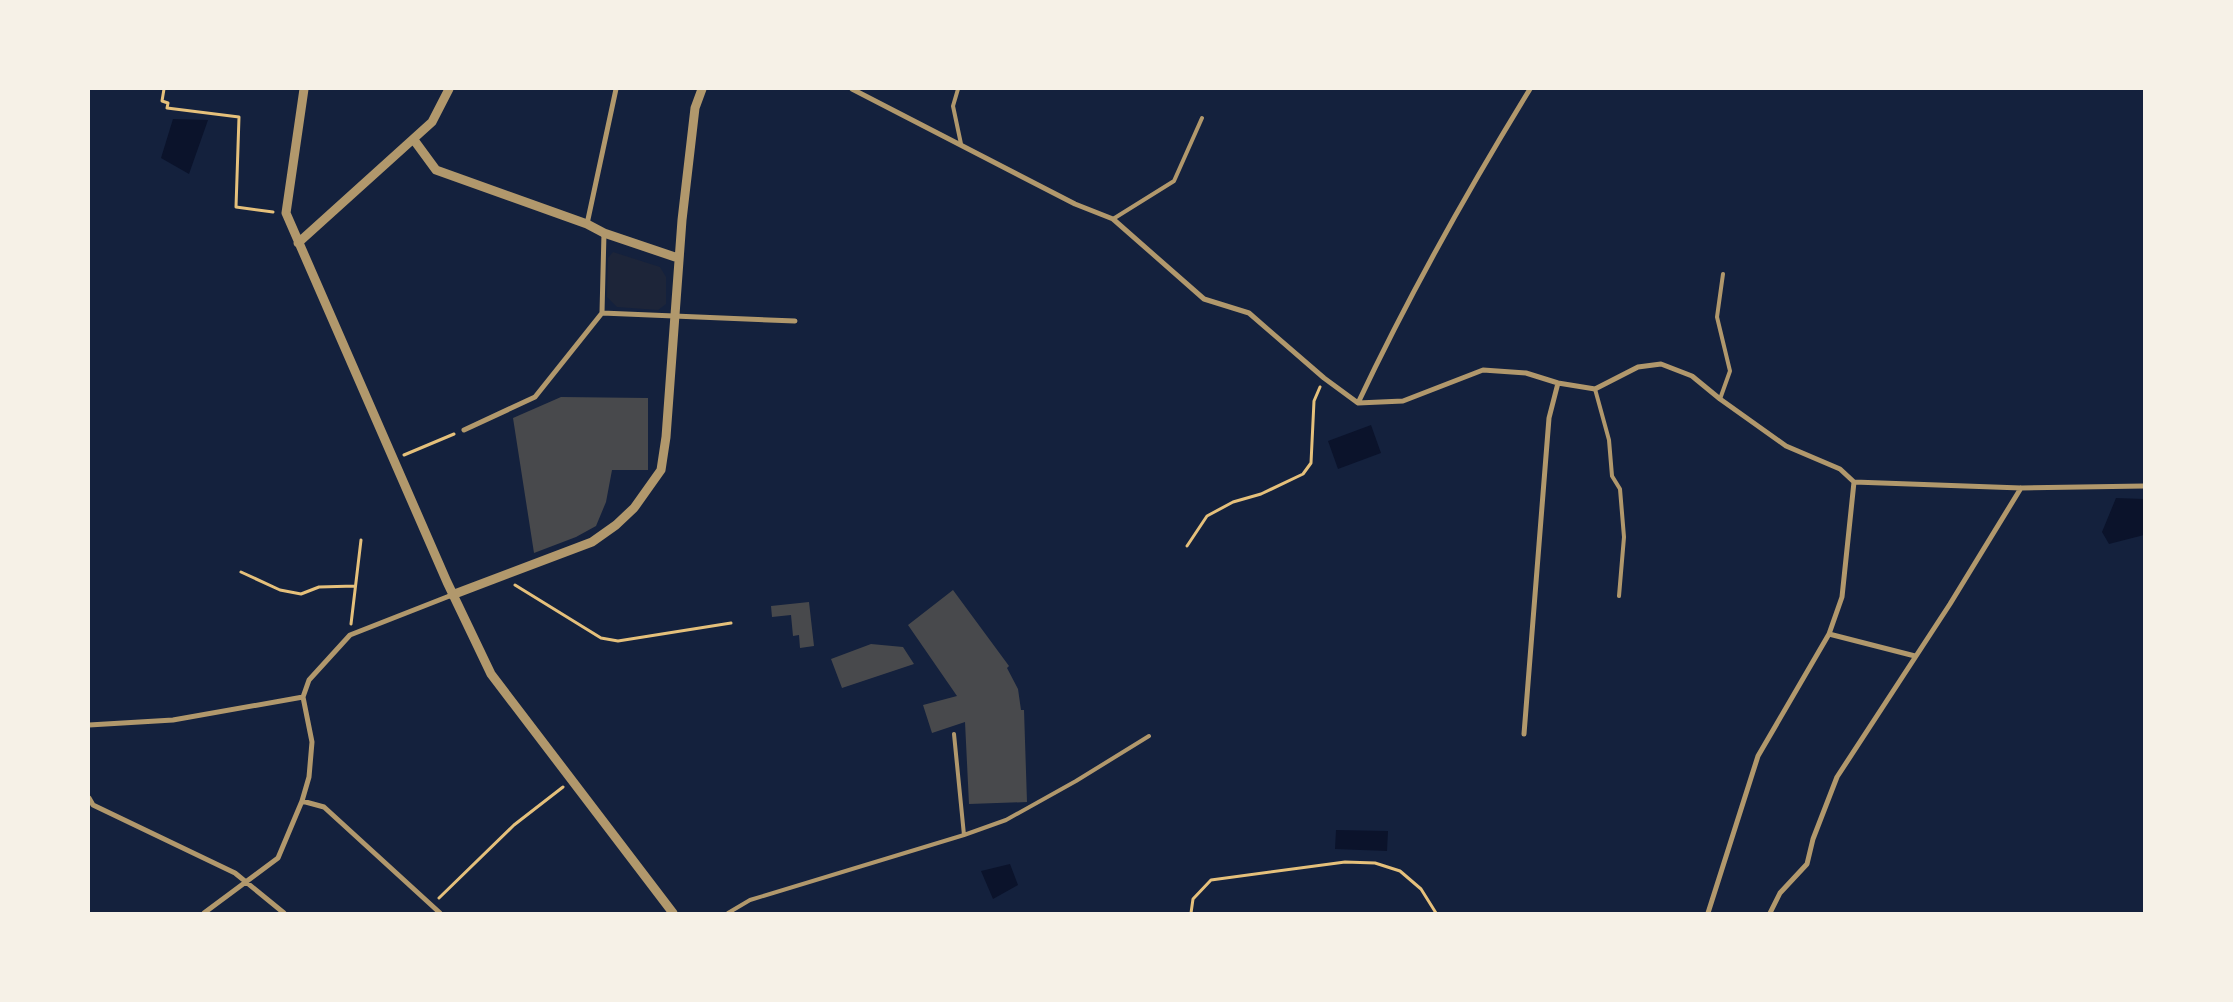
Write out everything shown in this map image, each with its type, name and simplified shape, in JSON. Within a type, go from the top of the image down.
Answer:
[{"type":"street","points":[[304,89],[286,213],[452,595],[491,674],[673,913]]},
{"type":"street","points":[[298,243],[432,122],[449,89]]},
{"type":"street","points":[[587,224],[616,89]]},
{"type":"street","points":[[204,913],[278,858],[302,801],[308,777],[312,742],[303,697],[309,680],[350,635],[592,542],[616,525],[634,508],[661,470],[666,437],[678,258],[695,108],[702,89]]},
{"type":"street","points":[[852,89],[1075,204],[1112,219],[1204,299],[1249,313],[1324,378],[1358,403],[1403,402],[1484,370],[1526,374],[1558,383],[1595,389],[1638,367],[1661,364],[1692,376],[1720,400],[1786,446],[1840,469],[1854,482],[2021,488],[2144,486]]},
{"type":"street","points":[[1358,403],[1388,338],[1498,142],[1530,89]]},
{"type":"street","points":[[414,140],[436,170],[587,224],[604,233],[678,258]]},
{"type":"street","points":[[464,430],[535,397],[602,313],[604,233]]},
{"type":"street","points":[[602,313],[795,321]]},
{"type":"street","points":[[1524,734],[1549,418],[1558,383]]},
{"type":"street","points":[[1708,913],[1758,756],[1829,634],[1842,597],[1854,482]]},
{"type":"street","points":[[1770,913],[1780,893],[1807,864],[1813,839],[1837,776],[2021,488]]},
{"type":"street","points":[[1829,634],[1915,656]]},
{"type":"street","points":[[89,725],[173,720],[303,697]]},
{"type":"street","points":[[89,798],[93,805],[236,874],[284,913]]},
{"type":"street","points":[[302,801],[324,807],[440,913]]},
{"type":"lane","points":[[958,89],[953,106],[961,144]]},
{"type":"lane","points":[[1112,219],[1174,181],[1202,118]]},
{"type":"lane","points":[[1720,400],[1730,371],[1717,317],[1723,274]]},
{"type":"lane","points":[[1595,389],[1609,440],[1612,476],[1620,489],[1624,537],[1619,596]]},
{"type":"lane","points":[[954,734],[964,836]]},
{"type":"lane","points":[[728,913],[750,900],[964,836],[1006,820],[1076,781],[1149,736]]},
{"type":"path","points":[[164,89],[162,101],[168,103],[167,108],[239,117],[236,207],[286,213]]},
{"type":"path","points":[[1186,546],[1208,516],[1233,502],[1261,494],[1303,474],[1311,463],[1314,402],[1324,378]]},
{"type":"path","points":[[392,460],[464,430]]},
{"type":"path","points":[[350,635],[361,540]]},
{"type":"path","points":[[242,572],[280,590],[300,594],[319,587],[355,586]]},
{"type":"path","points":[[501,577],[601,638],[618,641],[731,623]]},
{"type":"path","points":[[431,905],[514,825],[572,780]]},
{"type":"path","points":[[1191,913],[1193,899],[1211,880],[1345,862],[1375,863],[1400,871],[1421,889],[1436,913]]},
{"type":"shaded area","points":[[173,119],[208,120],[189,174],[161,158]]},
{"type":"shaded area","points":[[613,252],[660,267],[666,277],[666,304],[658,310],[617,307],[607,297],[608,258]]},
{"type":"shaded area","points":[[1371,425],[1381,453],[1338,469],[1328,441]]},
{"type":"shaded area","points":[[2116,498],[2144,499],[2144,535],[2109,544],[2102,532]]},
{"type":"shaded area","points":[[1336,830],[1388,831],[1387,851],[1335,849]]},
{"type":"shaded area","points":[[1010,864],[1018,885],[993,899],[981,871]]},
{"type":"building","points":[[561,397],[648,398],[648,470],[612,470],[606,502],[596,526],[576,537],[534,553],[513,418]]},
{"type":"building","points":[[953,590],[1009,666],[1007,668],[1018,689],[1021,710],[1024,710],[1027,802],[969,804],[965,722],[932,733],[923,705],[957,696],[908,625]]},
{"type":"building","points":[[809,602],[814,646],[800,648],[799,635],[793,636],[791,615],[772,617],[771,606]]},
{"type":"building","points":[[871,644],[903,647],[914,664],[842,688],[831,659]]}]
